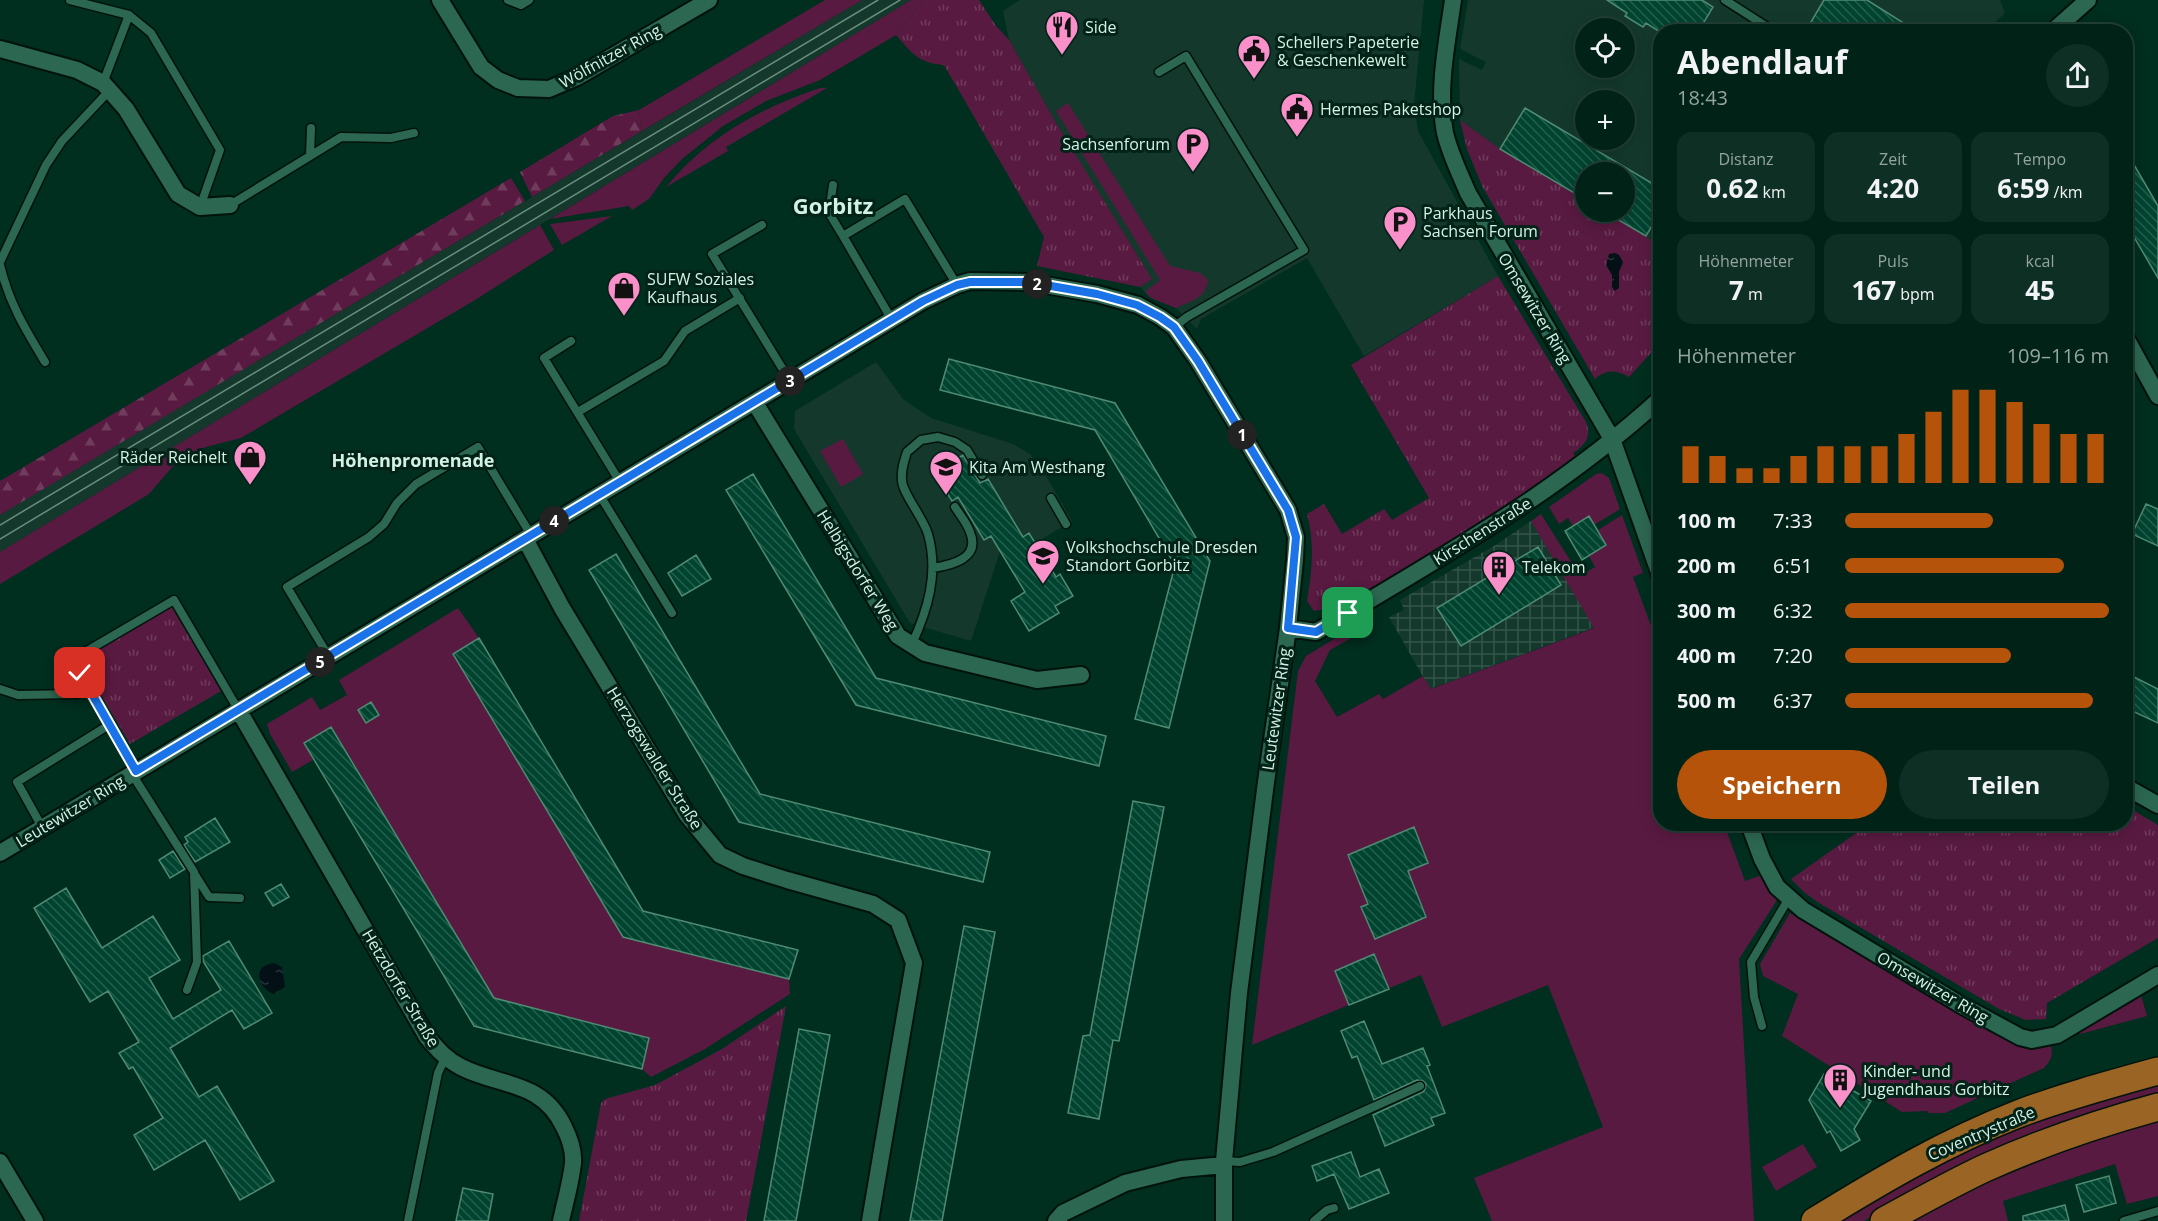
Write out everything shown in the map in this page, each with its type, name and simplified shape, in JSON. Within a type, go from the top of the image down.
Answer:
[{"type":"main road","name":"Coventrystraße","points":[[1815,1221],[1865,1190],[1968,1136],[2019,1114],[2158,1071]]},
{"type":"main road","name":"Coventrystraße","points":[[1884,1221],[1974,1173],[2030,1149],[2091,1127],[2158,1107]]},
{"type":"street","name":"Wölfnitzer Ring","points":[[440,0],[482,67],[498,80],[518,88],[549,89],[578,77],[709,0]]},
{"type":"street","name":"Omsewitzer Ring","points":[[1453,0],[1443,69],[1442,99],[1445,133],[1454,160],[1468,193],[1612,439],[1653,555]]},
{"type":"street","points":[[2061,24],[2088,0]]},
{"type":"street","points":[[0,49],[77,70],[107,86],[126,109],[178,194],[200,207],[230,205]]},
{"type":"street","name":"Leutewitzer Ring","points":[[0,853],[923,301],[957,285],[970,282],[1028,282],[1097,294],[1137,305],[1174,327],[1198,361],[1288,510],[1296,537],[1288,628],[1240,983],[1224,1163],[1224,1221]]},
{"type":"street","points":[[2133,351],[2158,396]]},
{"type":"street","name":"Helbigsdorfer Weg","points":[[754,403],[898,636],[925,653],[1037,680],[1081,675]]},
{"type":"street","name":"Kirschenstraße","points":[[1288,628],[1316,632],[1461,545],[1537,497],[1653,405]]},
{"type":"street","name":"Herzogswalder Straße","points":[[528,537],[562,608],[687,815],[720,855],[743,866],[873,904],[898,920],[914,963],[870,1221]]},
{"type":"street","name":"Hetzdorfer Straße","points":[[239,711],[427,1037],[445,1058],[464,1068],[524,1088],[543,1100],[558,1114],[569,1138],[574,1161],[561,1221]]},
{"type":"street","points":[[2133,791],[2158,805]]},
{"type":"street","name":"Omsewitzer Ring","points":[[1752,831],[1762,859],[1777,887],[1803,910],[1961,1005],[2020,1037],[2032,1040],[2064,1032],[2158,975]]},
{"type":"street","points":[[0,1162],[35,1221]]},
{"type":"street","points":[[1056,1221],[1063,1213],[1125,1183],[1181,1169],[1224,1163]]},
{"type":"lane","points":[[70,0],[129,15],[151,33],[220,150],[200,207]]},
{"type":"lane","points":[[508,0],[521,5],[529,0]]},
{"type":"lane","points":[[1725,0],[1762,24]]},
{"type":"lane","points":[[45,362],[17,317],[6,291],[0,264],[46,165],[62,141],[107,86],[129,15]]},
{"type":"lane","points":[[1159,72],[1186,56],[1304,249],[1186,317],[1174,327]]},
{"type":"lane","points":[[310,156],[311,128]]},
{"type":"lane","points":[[230,205],[341,137],[391,138],[414,133]]},
{"type":"lane","points":[[833,185],[829,213],[892,320]]},
{"type":"lane","points":[[843,236],[905,199],[957,285]]},
{"type":"lane","points":[[762,225],[712,254],[790,381]]},
{"type":"lane","points":[[578,411],[664,361],[685,331],[740,298]]},
{"type":"lane","points":[[571,341],[544,358],[620,482]]},
{"type":"lane","points":[[911,646],[920,627],[930,595],[933,568],[927,532],[902,482],[902,468],[907,452],[921,440],[938,437],[955,442],[967,450],[982,475]]},
{"type":"lane","points":[[329,657],[287,587],[369,537],[384,525],[397,503],[416,484],[478,447],[528,537]]},
{"type":"lane","points":[[599,494],[672,613]]},
{"type":"lane","points":[[1051,498],[1066,524]]},
{"type":"lane","points":[[933,568],[955,564],[967,556],[972,544],[971,532],[955,507]]},
{"type":"lane","points":[[239,711],[174,600],[80,655],[80,673],[134,773],[209,897],[240,898]]},
{"type":"lane","points":[[0,689],[18,695],[78,694],[88,688]]},
{"type":"lane","points":[[42,827],[17,782],[109,725]]},
{"type":"lane","points":[[186,990],[197,962],[194,872]]},
{"type":"lane","points":[[1762,1026],[1754,997],[1751,962],[1789,897]]},
{"type":"lane","points":[[408,1221],[438,1073],[445,1058]]},
{"type":"lane","points":[[1224,1163],[1240,1162],[1273,1152],[1420,1086]]},
{"type":"lane","points":[[1314,1221],[1327,1210],[1334,1208]]},
{"type":"lane","points":[[2124,1221],[2158,1211]]},
{"type":"shaded area","points":[[862,0],[911,0],[0,552],[0,515]]},
{"type":"shaded area","name":"Sachsenforum","points":[[1020,0],[1424,0],[1414,105],[1418,131],[1498,276],[1364,356],[1307,258],[1201,319],[1197,329],[1176,308],[1151,298],[1140,287],[1152,279],[1055,121],[1009,40],[1003,11]]},
{"type":"shaded area","points":[[1468,0],[2000,0],[2005,13],[1993,24],[1653,24],[1653,242],[1622,222],[1635,222],[1635,162],[1575,162],[1575,195],[1500,149],[1460,120],[1459,59],[1482,70],[1486,62],[1460,49]]},
{"type":"shaded area","name":"Kita Am Westhang","points":[[876,362],[903,399],[931,418],[1013,444],[1030,454],[1043,471],[1072,521],[1035,543],[1029,533],[1000,551],[971,641],[910,623],[794,429],[795,411]]},
{"type":"shaded area","points":[[1531,521],[1595,627],[1430,689],[1389,617],[1404,610],[1400,600],[1494,546]]},
{"type":"green space","points":[[825,0],[862,0],[642,131],[639,110]]},
{"type":"green space","points":[[911,0],[924,0],[896,35],[820,80],[766,101],[723,126],[682,159],[649,199],[632,210],[629,206],[550,219]]},
{"type":"green space","points":[[924,0],[979,0],[996,26],[1009,40],[1055,121],[1152,279],[1140,287],[1037,266],[1044,237],[944,65],[922,59],[911,52],[896,35]]},
{"type":"green space","points":[[820,88],[827,88],[726,147],[728,151],[666,187],[682,169],[716,139],[755,115]]},
{"type":"green space","points":[[1068,103],[1170,266],[1200,273],[1208,280],[1204,291],[1197,298],[1176,308],[1151,298],[1145,292],[1160,280],[1056,111]]},
{"type":"green space","points":[[639,110],[642,131],[532,197],[520,172],[613,116]]},
{"type":"green space","points":[[1460,120],[1500,149],[1575,194],[1575,222],[1622,222],[1653,242],[1653,351],[1629,377],[1611,372],[1603,373],[1595,379],[1482,186],[1467,149]]},
{"type":"green space","points":[[511,178],[525,201],[0,515],[0,481]]},
{"type":"green space","points":[[612,216],[562,245],[550,224]]},
{"type":"green space","points":[[540,225],[554,250],[475,300],[241,438],[206,447],[188,455],[173,466],[149,494],[0,584],[0,552]]},
{"type":"green space","points":[[1498,276],[1586,422],[1588,436],[1581,447],[1573,453],[1577,459],[1486,521],[1329,615],[1327,609],[1314,611],[1307,601],[1312,558],[1307,514],[1324,504],[1342,534],[1384,509],[1392,520],[1429,498],[1351,365]]},
{"type":"green space","points":[[843,439],[863,474],[841,487],[820,451]]},
{"type":"green space","points":[[1602,473],[1609,478],[1620,509],[1594,525],[1589,516],[1573,526],[1568,518],[1559,524],[1549,507],[1596,474]]},
{"type":"green space","points":[[1541,514],[1580,576],[1595,567],[1589,556],[1606,545],[1598,530],[1622,515],[1643,573],[1633,577],[1653,631],[1653,831],[1727,831],[1745,881],[1762,875],[1777,900],[1739,959],[1754,1221],[1492,1221],[1474,1178],[1603,1127],[1548,985],[1442,1027],[1421,975],[1252,1045],[1298,671],[1306,656],[1349,630],[1353,637],[1330,650],[1315,681],[1337,717],[1379,694],[1383,699],[1423,676],[1431,689],[1594,628],[1531,521]]},
{"type":"green space","points":[[171,606],[221,691],[130,744],[91,678],[89,662],[92,654]]},
{"type":"green space","points":[[458,608],[479,638],[453,654],[623,937],[789,979],[790,994],[705,1049],[651,1077],[642,1069],[649,1038],[494,998],[332,727],[304,743],[313,760],[292,772],[270,734],[267,724],[312,697],[320,710],[347,695],[339,680]]},
{"type":"green space","points":[[2133,810],[2158,825],[2158,938],[2047,1003],[2046,1019],[2026,1020],[1999,1009],[1819,903],[1791,879],[1859,831],[2133,831]]},
{"type":"green space","points":[[1790,913],[1993,1033],[2018,1043],[2046,1043],[2051,1047],[2050,1060],[2044,1068],[1945,1113],[1902,1112],[1782,1036],[1798,994],[1763,976],[1760,964]]},
{"type":"green space","points":[[2141,995],[2147,1016],[2080,1034],[2079,1031]]},
{"type":"green space","points":[[786,1006],[746,1221],[579,1221],[601,1103],[605,1099],[655,1085],[722,1049]]},
{"type":"green space","points":[[2158,1082],[2158,1098],[1907,1195],[1864,1221],[1837,1221],[1930,1169],[1988,1141],[2094,1102]]},
{"type":"green space","points":[[2158,1120],[2158,1196],[2127,1204],[2115,1164],[2003,1201],[2008,1221],[1909,1221],[1996,1176],[2083,1143]]},
{"type":"green space","points":[[1803,1144],[1817,1167],[1776,1191],[1762,1167]]},
{"type":"water","points":[[1615,253],[1623,262],[1619,272],[1619,288],[1615,291],[1612,287],[1612,275],[1606,265],[1609,254]]},
{"type":"water","points":[[274,963],[282,967],[285,987],[274,994],[261,983],[259,973],[266,965]]},
{"type":"building","points":[[1607,0],[1702,0],[1713,7],[1703,24],[1653,24],[1653,28],[1646,23],[1643,27],[1635,22],[1635,18],[1625,16],[1627,13]]},
{"type":"building","points":[[1824,0],[1867,0],[1905,24],[1810,24]]},
{"type":"building","points":[[1525,108],[1575,138],[1575,150],[1596,150],[1616,162],[1575,162],[1575,193],[1500,149]]},
{"type":"building","points":[[2133,163],[2158,206],[2158,278],[2133,235]]},
{"type":"building","points":[[1635,173],[1653,184],[1653,224],[1646,236],[1622,222],[1635,222]]},
{"type":"building","points":[[949,359],[1115,403],[1210,561],[1169,728],[1135,719],[1175,565],[1095,430],[940,390]]},
{"type":"building","points":[[963,455],[980,483],[988,479],[1023,537],[1029,533],[1056,577],[1060,574],[1073,596],[1055,606],[1059,613],[1029,631],[1011,601],[1025,592],[991,536],[984,540],[958,497],[952,501],[934,472]]},
{"type":"building","points":[[753,474],[876,678],[1106,736],[1099,766],[856,705],[726,490]]},
{"type":"building","points":[[2146,504],[2158,509],[2158,546],[2133,534]]},
{"type":"building","points":[[1589,516],[1606,545],[1582,560],[1565,531]]},
{"type":"building","name":"Telekom","points":[[1538,547],[1561,585],[1461,646],[1437,608]]},
{"type":"building","points":[[616,554],[760,794],[990,852],[983,882],[739,822],[589,570]]},
{"type":"building","points":[[696,555],[711,579],[682,596],[668,573]]},
{"type":"building","points":[[479,638],[643,911],[798,950],[789,979],[623,937],[453,654]]},
{"type":"building","points":[[2133,676],[2158,689],[2158,723],[2133,711]]},
{"type":"building","points":[[371,702],[379,715],[366,723],[358,710]]},
{"type":"building","points":[[331,727],[494,998],[649,1038],[642,1069],[474,1026],[304,743]]},
{"type":"building","points":[[1133,801],[1164,807],[1119,1041],[1113,1040],[1099,1119],[1068,1113],[1083,1036],[1090,1035]]},
{"type":"building","points":[[215,818],[230,842],[195,862],[184,845],[188,842],[185,837]]},
{"type":"building","points":[[1414,827],[1428,863],[1408,871],[1426,917],[1375,939],[1361,907],[1368,904],[1348,855]]},
{"type":"building","points":[[173,851],[185,869],[170,878],[159,860]]},
{"type":"building","points":[[281,884],[289,897],[273,906],[265,893]]},
{"type":"building","points":[[66,888],[102,948],[153,916],[180,960],[149,978],[173,1019],[221,990],[203,961],[203,956],[229,941],[272,1013],[244,1029],[232,1010],[170,1048],[199,1097],[217,1086],[274,1181],[240,1200],[205,1140],[154,1170],[134,1135],[163,1118],[133,1067],[129,1069],[119,1053],[139,1042],[108,991],[90,1002],[34,908]]},
{"type":"building","points":[[964,926],[995,932],[942,1221],[910,1221]]},
{"type":"building","points":[[1374,954],[1389,989],[1349,1005],[1335,971]]},
{"type":"building","points":[[1364,1021],[1382,1064],[1423,1048],[1430,1065],[1427,1066],[1445,1113],[1431,1118],[1434,1125],[1385,1146],[1373,1115],[1423,1092],[1426,1084],[1417,1080],[1374,1100],[1357,1056],[1352,1058],[1341,1031]]},
{"type":"building","points":[[799,1029],[830,1035],[796,1221],[764,1221]]},
{"type":"building","name":"Kinder- und Jugendhaus Gorbitz","points":[[1824,1074],[1871,1101],[1854,1129],[1860,1140],[1841,1151],[1830,1131],[1827,1133],[1809,1100]]},
{"type":"building","points":[[1351,1152],[1360,1177],[1379,1169],[1389,1193],[1349,1209],[1334,1174],[1317,1181],[1312,1166]]},
{"type":"building","points":[[2109,1176],[2116,1203],[2084,1212],[2076,1185]]},
{"type":"building","points":[[463,1188],[493,1194],[488,1221],[456,1221]]},
{"type":"building","points":[[2065,1205],[2069,1221],[2023,1221],[2023,1216]]},
{"type":"tram line","points":[[0,525],[878,0]]},
{"type":"tram line","points":[[0,539],[900,0]]},
{"type":"place","name":"Side","points":[[1062,56]]},
{"type":"place","name":"Schellers Papeterie & Geschenkewelt","points":[[1254,80]]},
{"type":"place","name":"Hermes Paketshop","points":[[1297,138]]},
{"type":"place","name":"Sachsenforum","points":[[1193,173]]},
{"type":"place","name":"Parkhaus Sachsen Forum","points":[[1400,251]]},
{"type":"place","name":"SUFW Soziales Kaufhaus","points":[[624,317]]},
{"type":"place","name":"Räder Reichelt","points":[[250,486]]},
{"type":"place","name":"Kita Am Westhang","points":[[946,496]]},
{"type":"place","name":"Volkshochschule Dresden Standort Gorbitz","points":[[1043,585]]},
{"type":"place","name":"Telekom","points":[[1499,596]]},
{"type":"place","name":"Kinder- und Jugendhaus Gorbitz","points":[[1840,1109]]},
{"type":"district","name":"Gorbitz","points":[[833,206]]},
{"type":"district","name":"Höhenpromenade","points":[[413,461]]},
{"type":"route","points":[[80,673],[136,771],[923,301],[957,285],[970,282],[1028,282],[1097,294],[1137,305],[1174,327],[1198,361],[1288,510],[1296,537],[1288,628],[1316,632],[1348,613]]}]
